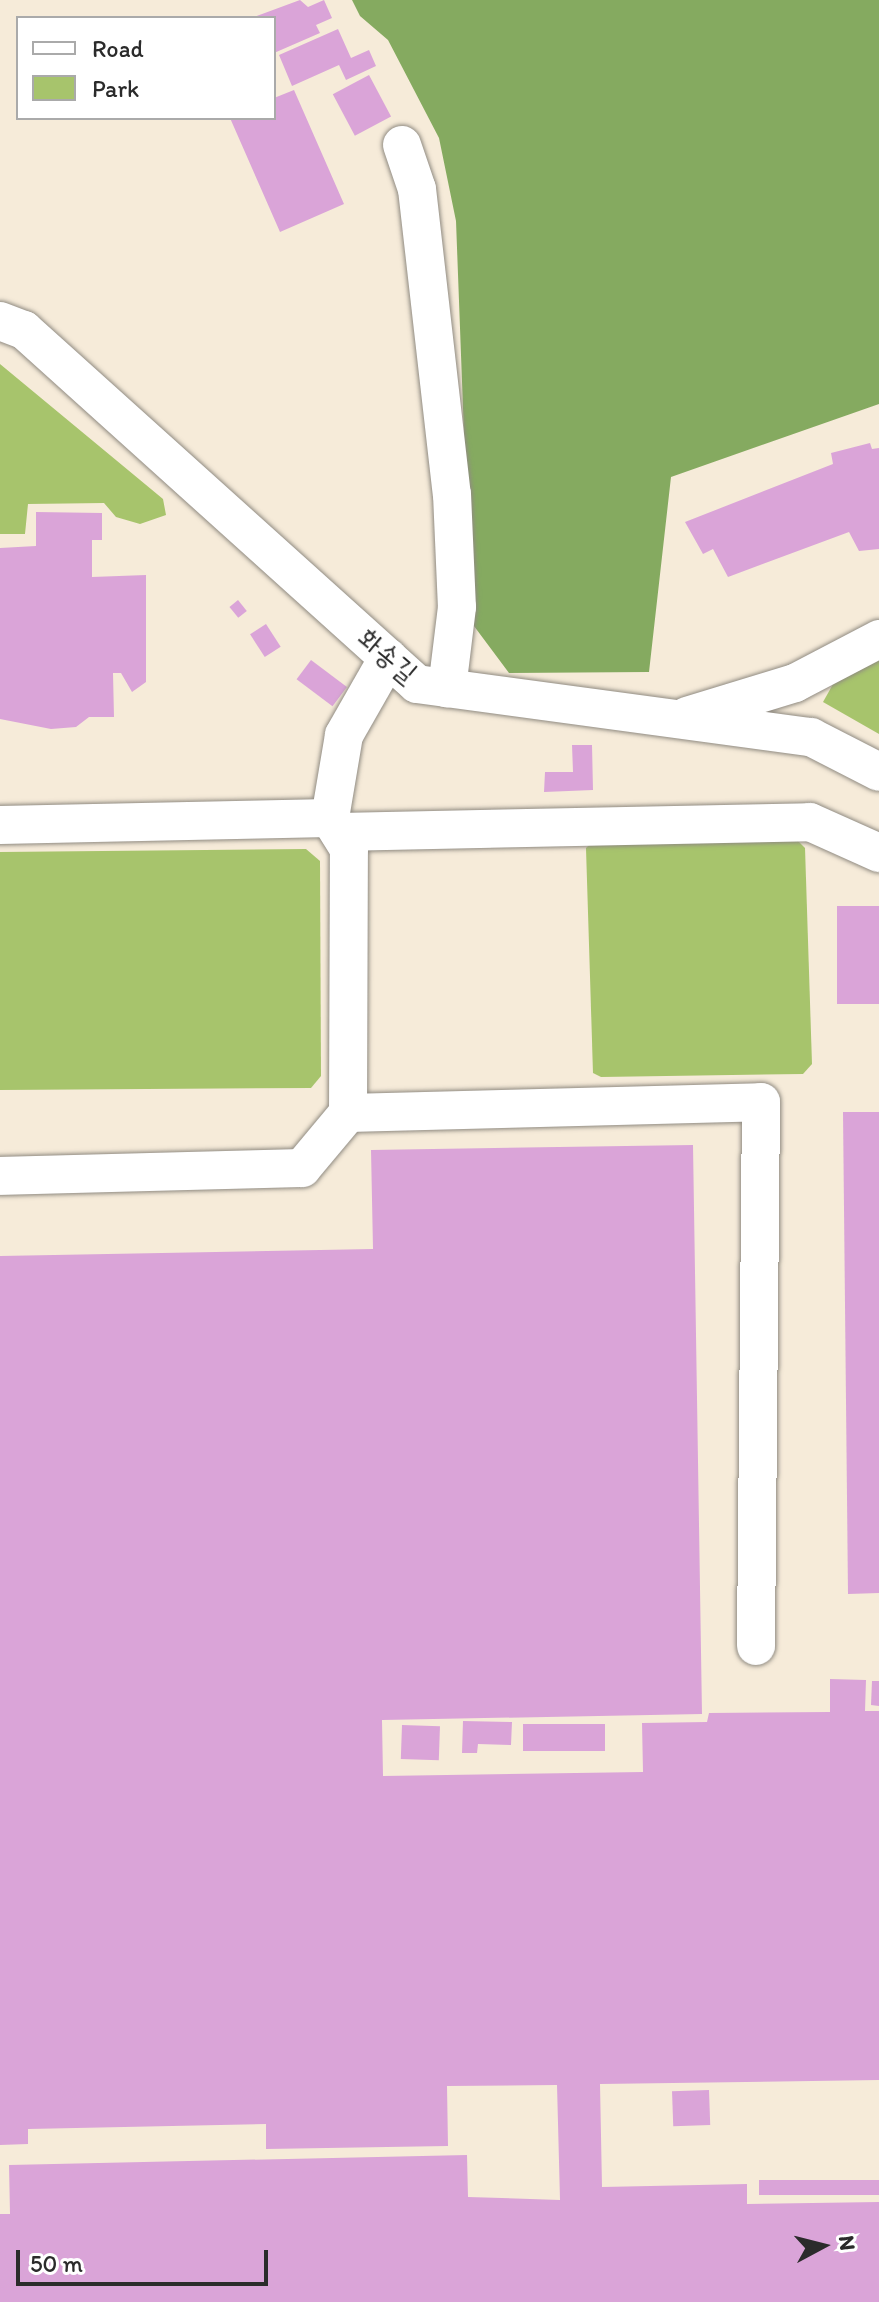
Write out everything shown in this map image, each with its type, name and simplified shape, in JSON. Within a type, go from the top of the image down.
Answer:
[{"type":"street","points":[[402,145],[417,189],[452,494],[457,607],[447,688]]},
{"type":"street","name":"화송길","points":[[0,321],[24,330],[417,684],[811,737],[879,772]]},
{"type":"street","points":[[677,719],[795,683],[879,639]]},
{"type":"street","points":[[0,1176],[302,1168],[348,1113],[349,849],[334,825],[344,735],[388,658]]},
{"type":"street","points":[[0,825],[810,822],[879,853]]},
{"type":"street","points":[[348,1113],[761,1102],[756,1646]]},
{"type":"green space","points":[[352,0],[879,0],[879,404],[671,477],[649,672],[509,673],[471,622],[456,221],[439,138],[388,40],[360,16]]},
{"type":"green space","points":[[0,364],[163,499],[166,515],[140,524],[116,517],[104,503],[28,504],[25,534],[0,534]]},
{"type":"green space","points":[[879,656],[879,734],[823,702],[837,677]]},
{"type":"green space","points":[[599,836],[795,838],[805,848],[812,1064],[803,1074],[601,1077],[593,1073],[586,848]]},
{"type":"green space","points":[[306,849],[320,861],[321,1076],[311,1088],[0,1090],[0,852]]},
{"type":"building","points":[[300,0],[308,7],[324,0],[332,18],[316,25],[320,33],[276,52],[276,16],[256,16]]},
{"type":"building","points":[[338,29],[351,58],[369,50],[376,66],[346,80],[339,65],[292,86],[279,55]]},
{"type":"building","points":[[369,75],[391,116],[355,136],[333,94]]},
{"type":"building","points":[[294,90],[344,204],[280,232],[231,120],[276,120],[276,97]]},
{"type":"building","points":[[870,443],[872,449],[879,448],[879,549],[859,551],[849,532],[728,577],[713,549],[703,554],[685,522],[833,464],[831,453]]},
{"type":"building","points":[[36,512],[102,513],[102,540],[92,540],[92,577],[146,575],[146,682],[132,692],[121,673],[113,673],[114,717],[89,717],[76,727],[51,729],[0,719],[0,548],[36,546]]},
{"type":"building","points":[[238,600],[247,611],[238,618],[229,607]]},
{"type":"building","points":[[266,624],[281,647],[265,657],[250,634]]},
{"type":"building","points":[[311,660],[347,687],[332,706],[297,679]]},
{"type":"building","points":[[572,745],[592,745],[593,790],[544,792],[545,772],[573,772]]},
{"type":"building","points":[[837,906],[879,906],[879,1004],[837,1004]]},
{"type":"building","points":[[843,1112],[879,1112],[879,1593],[848,1594]]},
{"type":"building","points":[[693,1145],[702,1714],[382,1720],[383,1776],[643,1772],[642,1723],[707,1722],[709,1713],[830,1712],[830,1679],[866,1680],[865,1711],[879,1711],[879,2080],[600,2084],[602,2187],[747,2184],[747,2204],[879,2202],[879,2302],[0,2302],[0,2214],[10,2214],[9,2165],[467,2155],[468,2197],[560,2200],[557,2085],[447,2086],[448,2146],[266,2149],[266,2124],[28,2129],[28,2144],[0,2145],[0,1256],[373,1249],[371,1150]]},
{"type":"building","points":[[872,1681],[879,1681],[879,1706],[871,1705]]},
{"type":"building","points":[[463,1721],[512,1722],[511,1745],[478,1744],[477,1753],[462,1753]]},
{"type":"building","points":[[523,1724],[605,1724],[605,1751],[523,1751]]},
{"type":"building","points":[[402,1725],[440,1726],[439,1760],[401,1759]]},
{"type":"building","points":[[709,2090],[710,2125],[673,2126],[672,2091]]},
{"type":"building","points":[[759,2180],[879,2180],[879,2195],[759,2195]]}]
